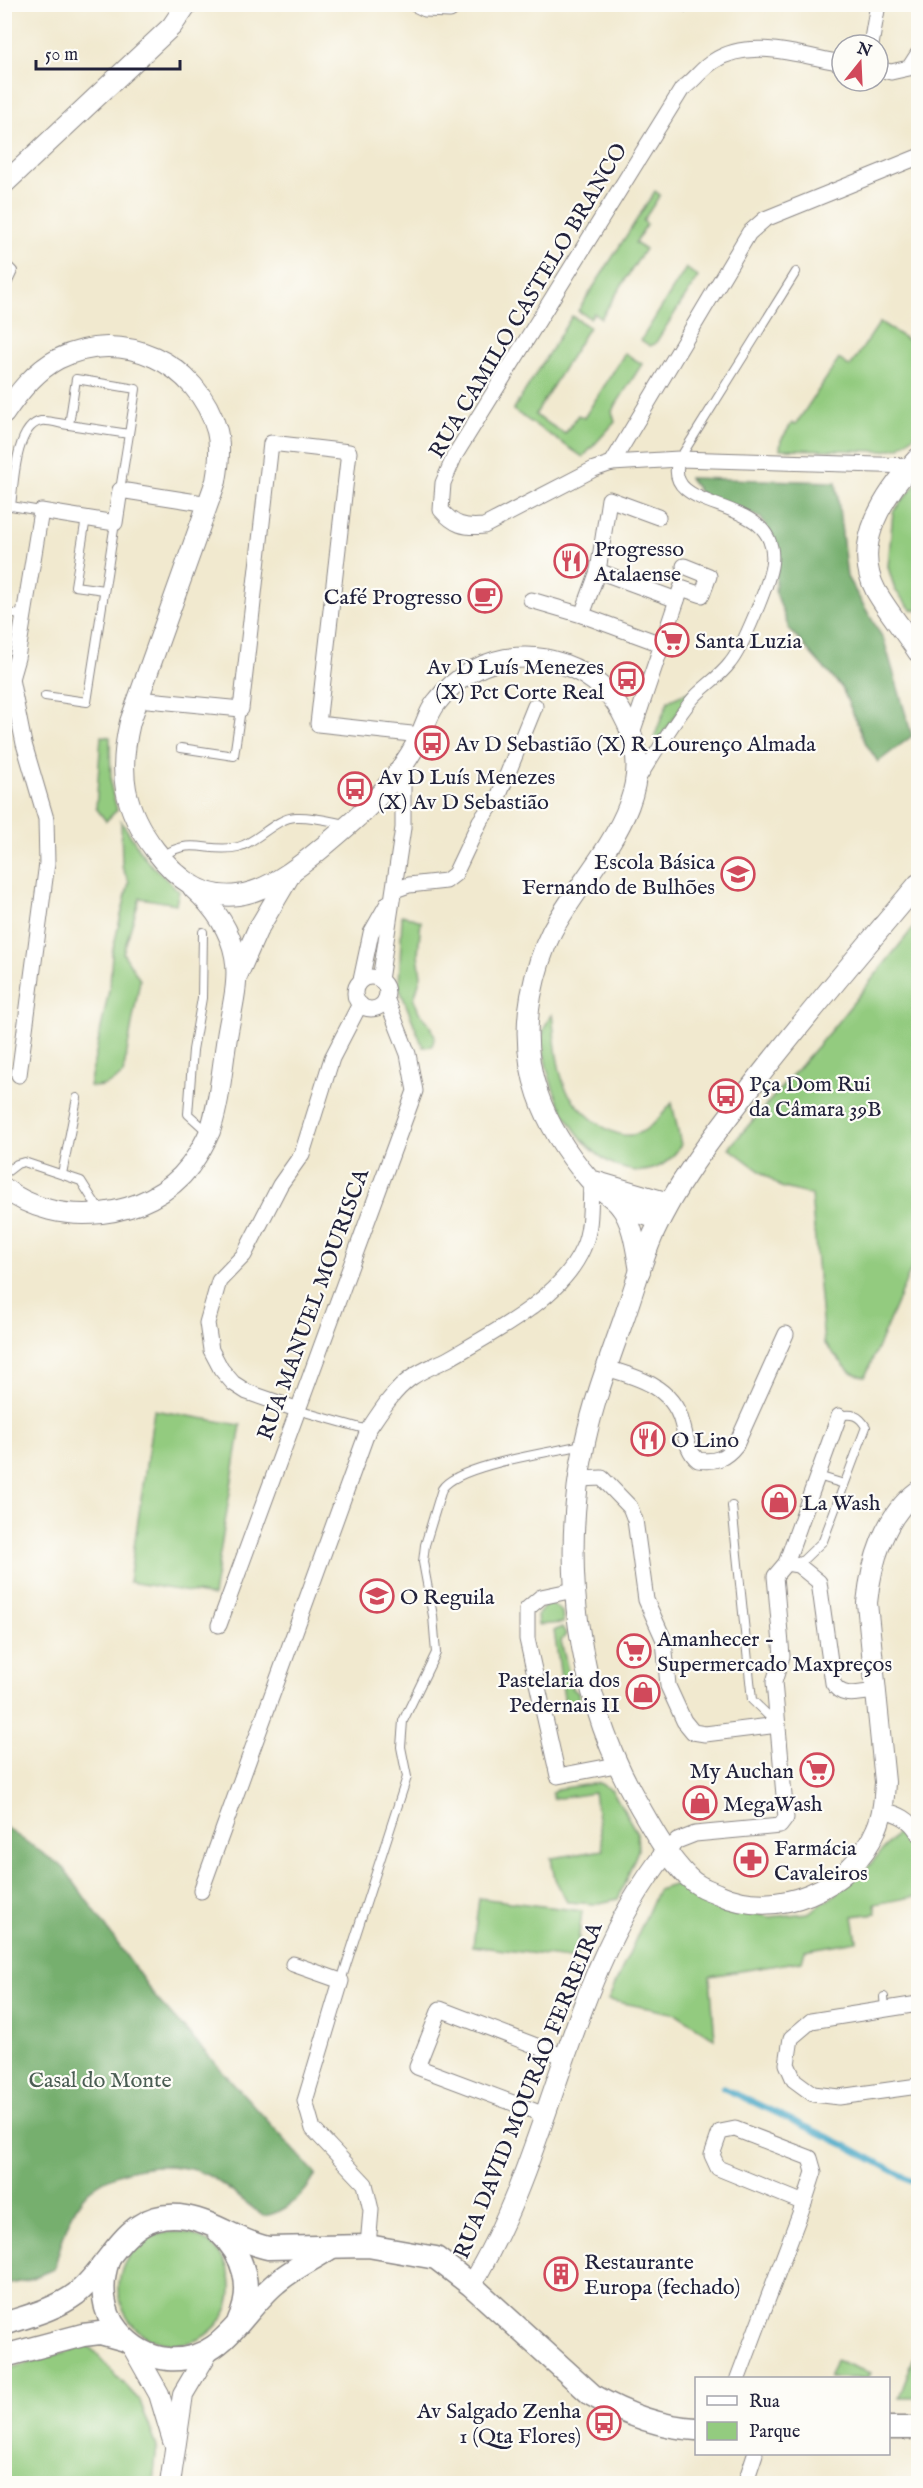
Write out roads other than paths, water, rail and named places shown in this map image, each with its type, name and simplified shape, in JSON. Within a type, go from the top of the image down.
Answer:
[{"type":"main road","points":[[4,2324],[66,2301],[88,2283],[131,2231],[153,2219],[169,2216],[202,2222],[261,2246],[368,2246],[436,2258],[471,2285],[592,2395],[611,2406],[655,2423],[695,2429]]},
{"type":"main road","points":[[202,2222],[229,2241],[244,2270],[245,2303],[231,2332]]},
{"type":"main road","points":[[4,2356],[83,2335],[100,2333],[161,2358],[193,2357],[208,2352],[231,2332],[274,2284],[294,2269],[332,2247]]},
{"type":"main road","points":[[114,2249],[105,2272],[103,2297],[115,2328],[129,2343]]},
{"type":"main road","points":[[890,2428],[918,2428]]},
{"type":"street","points":[[4,184],[172,26],[187,4]]},
{"type":"street","points":[[415,4],[425,9],[450,10],[457,4]]},
{"type":"street","points":[[873,33],[878,4]]},
{"type":"street","name":"RUA CAMILO CASTELO BRANCO","points":[[830,61],[756,49],[732,52],[712,62],[682,89],[455,455],[443,483],[441,510],[453,523],[469,528],[484,526],[594,469],[612,463],[679,459],[915,462]]},
{"type":"street","points":[[890,72],[909,68],[918,54]]},
{"type":"street","points":[[612,463],[749,233],[765,219],[918,157]]},
{"type":"street","points":[[4,414],[18,393],[56,360],[99,346],[125,347],[152,354],[174,367],[196,388],[210,411],[218,433],[220,459],[209,504],[138,699],[123,750],[122,771],[126,795],[141,832],[160,857],[207,901],[223,922],[235,956],[236,980],[215,1112],[209,1133],[189,1168],[165,1189],[138,1203],[101,1213],[62,1213],[32,1203],[6,1189]]},
{"type":"street","points":[[138,699],[241,709],[272,443],[349,452],[318,724],[421,735]]},
{"type":"street","points":[[638,780],[691,700],[731,663],[742,642],[772,564],[772,548],[767,533],[751,518],[690,494],[681,488],[675,472],[679,459]]},
{"type":"street","points":[[915,462],[886,496],[870,538],[867,559],[876,590],[918,652]]},
{"type":"street","points":[[19,1075],[47,863],[46,819],[8,678],[25,616],[41,511],[115,523],[120,490],[209,504]]},
{"type":"street","points":[[582,615],[598,571],[609,499],[658,517]]},
{"type":"street","points":[[632,733],[681,588],[702,596],[710,576],[684,566]]},
{"type":"street","points":[[598,571],[677,600]]},
{"type":"street","points":[[531,600],[582,615],[661,644]]},
{"type":"street","points":[[890,611],[918,627]]},
{"type":"street","points":[[190,885],[208,892],[236,897],[260,890],[290,875],[351,824],[402,765],[421,735],[432,707],[447,688],[487,664],[503,659],[533,657],[559,660],[597,684],[620,707],[632,733],[638,758],[638,780],[632,802],[616,831],[552,932],[530,999],[528,1051],[535,1092],[563,1145],[591,1180],[620,1206],[630,1224],[640,1271]]},
{"type":"street","points":[[296,1410],[247,1392],[233,1383],[221,1369],[211,1350],[207,1323],[219,1281],[244,1255],[280,1185],[302,1154],[332,1058],[360,1004],[356,989],[361,980],[371,933],[395,890],[409,885],[446,881],[455,874],[480,821],[500,795],[535,706]]},
{"type":"street","points":[[360,1004],[374,1008],[386,998],[386,988],[381,980],[403,828],[402,765]]},
{"type":"street","points":[[236,980],[257,931],[290,875]]},
{"type":"street","points":[[918,884],[772,1059],[694,1161],[664,1212],[640,1271],[606,1368],[585,1445],[574,1524],[574,1590],[591,1682],[616,1765],[666,1852],[698,1886],[729,1899],[752,1904],[778,1903],[803,1897],[826,1887],[848,1870],[876,1831],[883,1810],[884,1764],[867,1603],[870,1577],[882,1537],[899,1510],[918,1491]]},
{"type":"street","points":[[361,980],[371,977],[381,980]]},
{"type":"street","name":"RUA MANUEL MOURISCA","points":[[219,1625],[415,1091],[408,1054],[386,998]]},
{"type":"street","points":[[591,1180],[664,1212]]},
{"type":"street","points":[[201,1891],[368,1430],[388,1401],[411,1378],[492,1333],[560,1284],[572,1269],[584,1246],[589,1225],[591,1180]]},
{"type":"street","points":[[620,1206],[664,1212]]},
{"type":"street","points":[[606,1368],[649,1382],[673,1403],[680,1416],[690,1454],[698,1460],[718,1460],[728,1455],[736,1445],[786,1334]]},
{"type":"street","points":[[666,1852],[677,1841],[695,1834],[780,1826],[786,1818],[774,1682],[782,1656],[775,1576],[792,1564],[818,1476],[839,1416]]},
{"type":"street","points":[[579,1479],[602,1478],[630,1507],[635,1520],[646,1600],[664,1640],[668,1686],[684,1721],[693,1732],[705,1734],[778,1725]]},
{"type":"street","points":[[792,1564],[819,1582],[833,1683],[837,1690],[844,1694],[876,1690]]},
{"type":"street","points":[[574,1590],[542,1597],[527,1609],[527,1639],[558,1776],[616,1765]]},
{"type":"street","points":[[883,1810],[899,1814],[913,1823],[918,1833]]},
{"type":"street","name":"RUA DAVID MOURÃO FERREIRA","points":[[471,2285],[492,2249],[545,2115],[592,1986],[643,1881],[666,1852]]},
{"type":"street","points":[[294,1964],[341,1981],[305,2101],[313,2129],[333,2154],[365,2184],[371,2210],[368,2246]]},
{"type":"street","points":[[918,2004],[885,2003],[811,2021],[791,2038],[787,2064],[794,2080],[813,2094],[839,2097],[918,2086]]},
{"type":"street","points":[[545,2115],[417,2067],[440,2009],[566,2057]]},
{"type":"street","points":[[739,2377],[804,2203],[814,2172],[810,2158],[735,2129],[720,2132],[712,2155],[718,2168],[804,2203]]},
{"type":"street","points":[[129,2343],[159,2394],[174,2447]]},
{"type":"street","points":[[170,2484],[183,2394],[208,2352]]},
{"type":"street","points":[[745,2484],[755,2455]]},
{"type":"lane","points":[[4,262],[13,271],[4,290]]},
{"type":"lane","points":[[679,459],[796,272]]},
{"type":"lane","points":[[69,425],[76,379],[136,389],[120,490]]},
{"type":"lane","points":[[41,511],[11,506],[21,438],[29,427],[41,422],[129,434]]},
{"type":"lane","points":[[86,518],[75,586],[104,590]]},
{"type":"lane","points":[[45,696],[87,702],[115,523]]},
{"type":"lane","points":[[4,612],[25,616]]},
{"type":"lane","points":[[181,748],[234,756],[241,709]]},
{"type":"lane","points":[[160,857],[186,844],[225,849],[241,846],[293,817],[351,824]]},
{"type":"lane","points":[[203,932],[202,998],[193,1050],[188,1114],[209,1133]]},
{"type":"lane","points":[[62,1174],[77,1098]]},
{"type":"lane","points":[[6,1189],[17,1164],[24,1162],[81,1181],[101,1213]]},
{"type":"lane","points":[[296,1410],[368,1430]]},
{"type":"lane","points":[[792,1564],[823,1541],[866,1427],[860,1418],[849,1414],[839,1416]]},
{"type":"lane","points":[[341,1981],[407,1777],[401,1747],[403,1721],[435,1653],[434,1616],[425,1585],[423,1562],[424,1545],[442,1489],[447,1481],[457,1475],[501,1462],[585,1445]]},
{"type":"lane","points":[[818,1476],[844,1484]]},
{"type":"lane","points":[[732,1506],[752,1700],[778,1725]]},
{"type":"waterway","points":[[723,2088],[845,2145],[918,2184]]},
{"type":"place","name":"Progresso Atalaense","points":[[571,561]]},
{"type":"place","name":"Café Progresso","points":[[485,596]]},
{"type":"place","name":"Santa Luzia","points":[[672,640]]},
{"type":"place","name":"Av D Luís Menezes (X) Pct Corte Real","points":[[627,679]]},
{"type":"place","name":"Av D Sebastião (X) R Lourenço Almada","points":[[432,743]]},
{"type":"place","name":"Av D Luís Menezes (X) Av D Sebastião","points":[[355,789]]},
{"type":"place","name":"Escola Básica Fernando de Bulhões","points":[[738,874]]},
{"type":"place","name":"Pça Dom Rui da Câmara 39B","points":[[726,1096]]},
{"type":"place","name":"O Lino","points":[[648,1439]]},
{"type":"place","name":"La Wash","points":[[779,1502]]},
{"type":"place","name":"O Reguila","points":[[377,1596]]},
{"type":"place","name":"Amanhecer - Supermercado Maxpreços","points":[[634,1651]]},
{"type":"place","name":"Pastelaria dos Pedernais II","points":[[643,1692]]},
{"type":"place","name":"My Auchan","points":[[817,1770]]},
{"type":"place","name":"MegaWash","points":[[700,1803]]},
{"type":"place","name":"Farmácia Cavaleiros","points":[[751,1860]]},
{"type":"place","name":"Restaurante Europa (fechado)","points":[[561,2274]]},
{"type":"place","name":"Av Salgado Zenha 1 (Qta Flores)","points":[[604,2423]]},
{"type":"park label","name":"Casal do Monte","points":[[100,2079]]}]
